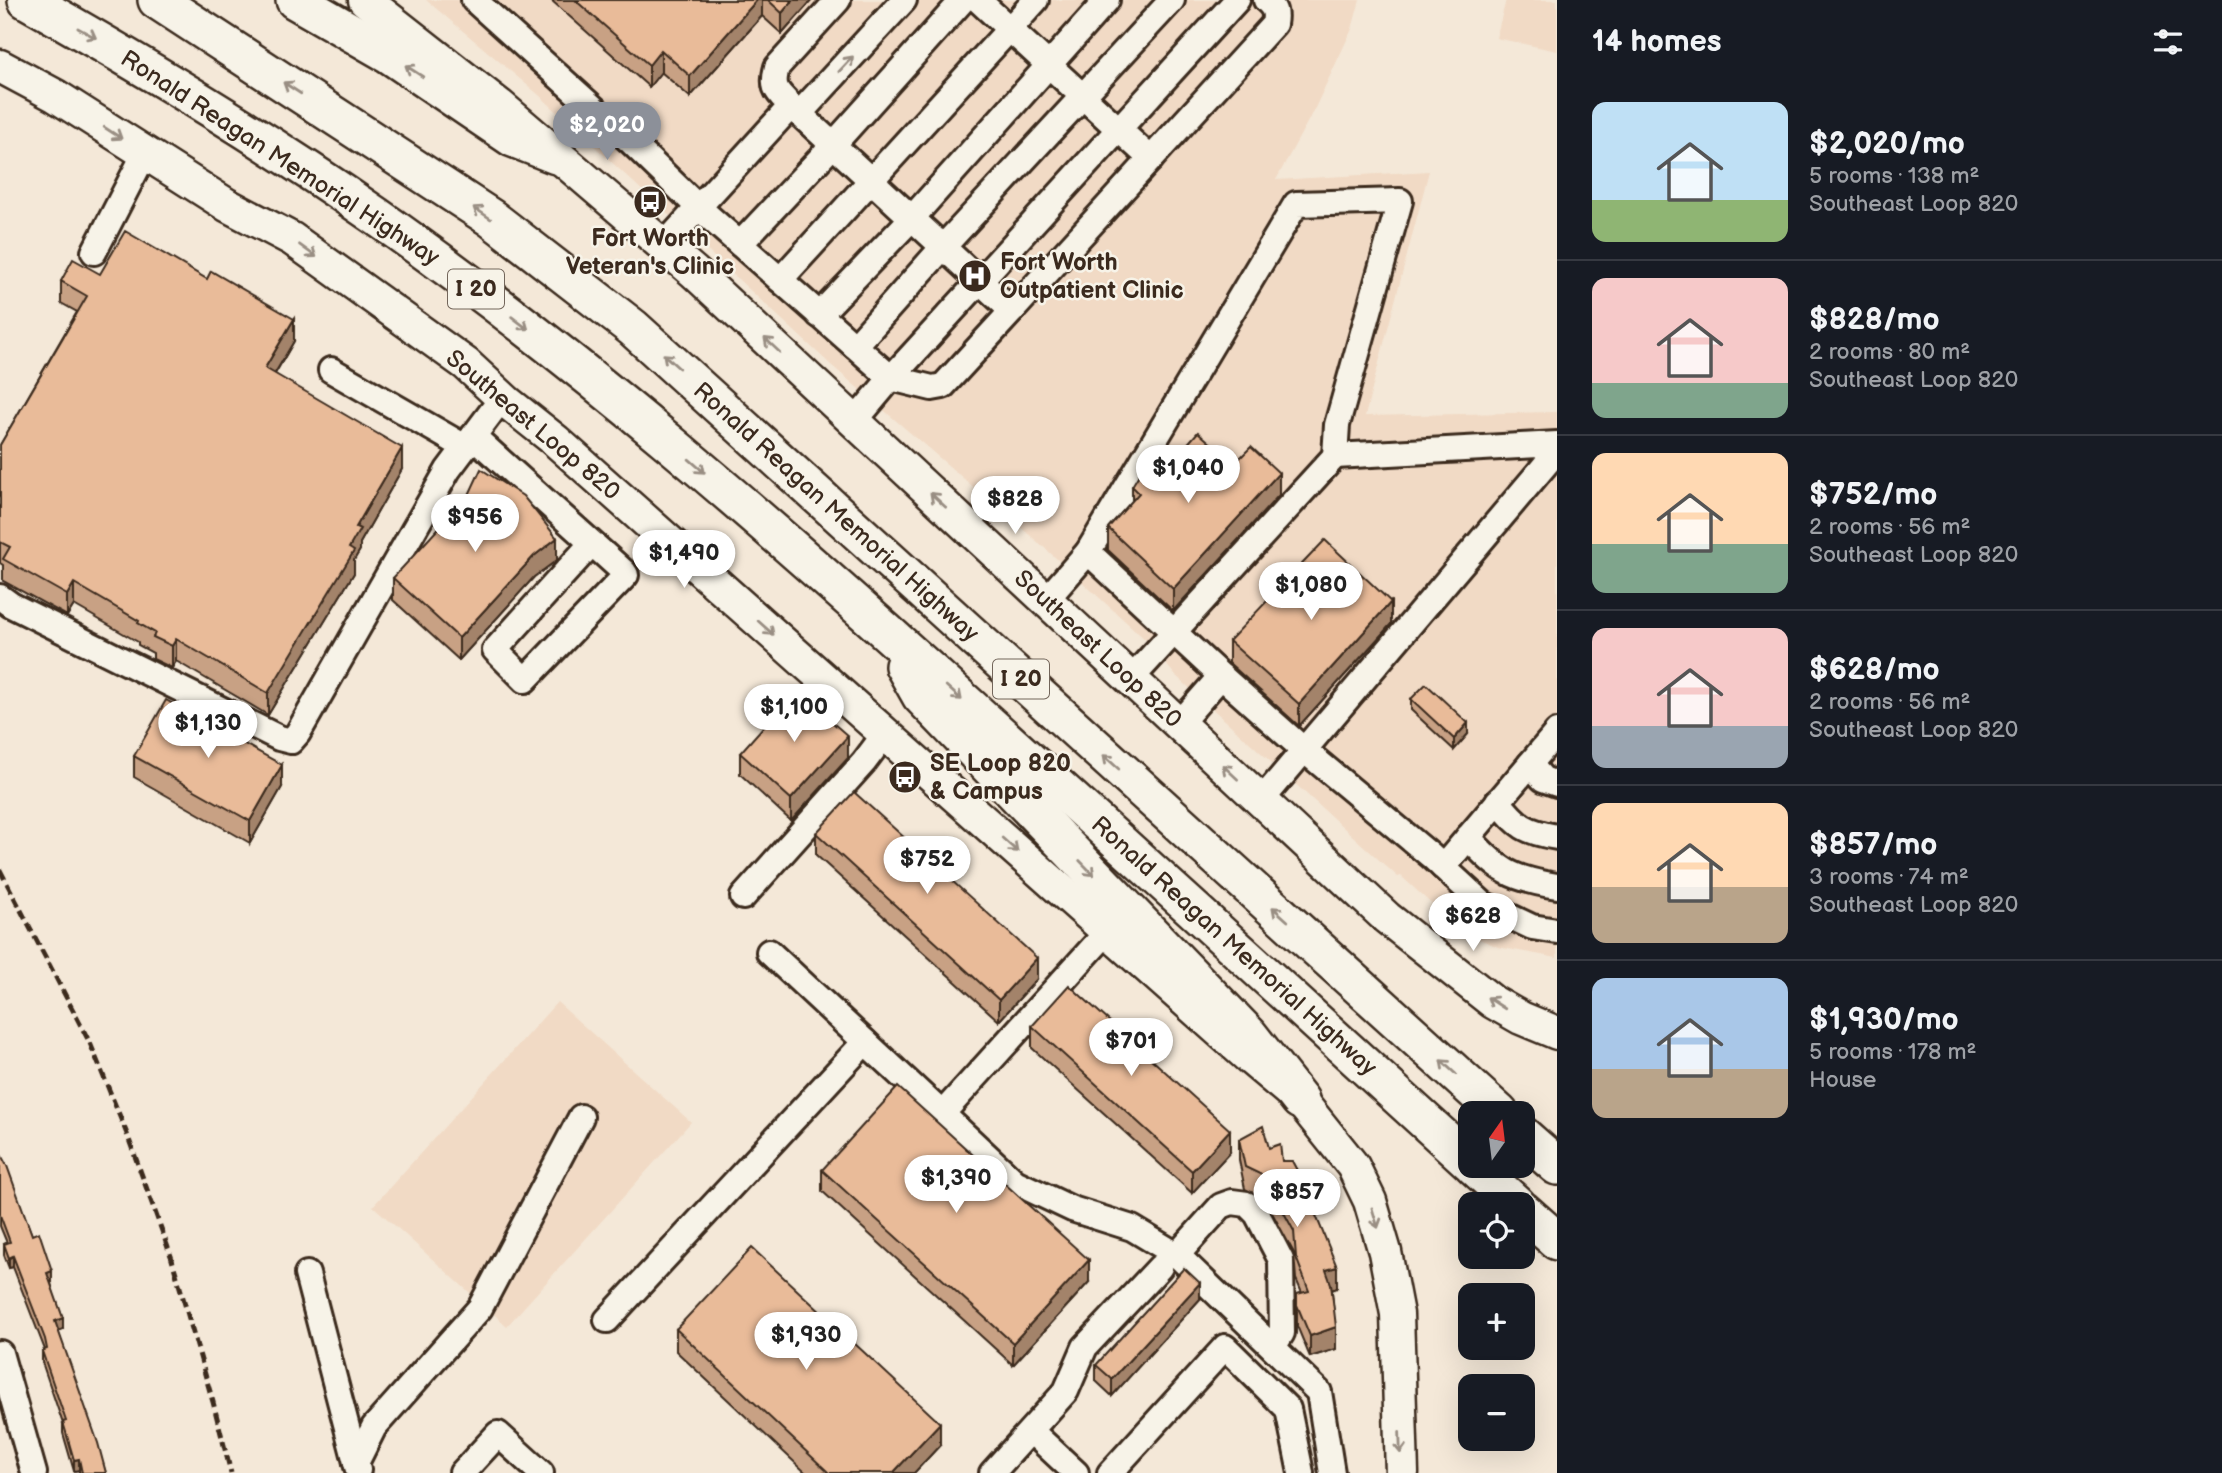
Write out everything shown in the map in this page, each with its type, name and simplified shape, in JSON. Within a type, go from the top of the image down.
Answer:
[{"type":"highway","name":"Ronald Reagan Memorial Highway","points":[[27,0],[125,55],[330,184],[450,270],[632,410],[886,631],[1458,1151]]},
{"type":"highway","name":"Ronald Reagan Memorial Highway","points":[[157,0],[491,218],[634,328],[1486,1101]]},
{"type":"highway","points":[[295,0],[389,54],[513,138],[556,155]]},
{"type":"highway","points":[[886,631],[921,696],[1248,1034],[1300,1100]]},
{"type":"highway","points":[[1535,1147],[1557,1166]]},
{"type":"highway","points":[[1487,1178],[1503,1192]]},
{"type":"highway","points":[[1535,1222],[1557,1241]]},
{"type":"main road","name":"Southeast Loop 820","points":[[365,0],[499,105],[664,245],[1387,918],[1493,1002],[1557,1034]]},
{"type":"main road","name":"Southeast Loop 820","points":[[0,66],[56,96],[227,205],[292,239],[466,364],[1300,1100],[1353,1166],[1370,1200],[1385,1252],[1397,1314],[1402,1473]]},
{"type":"main road","name":"Southeast Loop 820","points":[[0,76],[56,96]]},
{"type":"street","points":[[474,0],[630,141],[698,207],[891,378],[932,388],[943,386],[1274,24],[1276,14],[1266,0]]},
{"type":"street","points":[[838,0],[777,67],[775,89],[1012,311]]},
{"type":"street","points":[[664,245],[698,207],[904,0]]},
{"type":"street","points":[[740,244],[963,0]]},
{"type":"street","points":[[978,0],[1151,159]]},
{"type":"street","points":[[780,280],[1036,0]]},
{"type":"street","points":[[819,315],[912,218],[1107,0]]},
{"type":"street","points":[[855,346],[1171,0]]},
{"type":"street","points":[[854,422],[979,280],[1237,0]]},
{"type":"street","points":[[94,252],[145,153]]},
{"type":"street","points":[[1046,600],[1088,552],[1296,204],[1399,201],[1337,425],[1335,456],[1130,680]]},
{"type":"street","points":[[331,370],[469,442],[592,543],[624,572],[624,579],[526,680],[495,650],[592,543]]},
{"type":"street","points":[[0,597],[279,738],[291,741],[448,470],[502,398]]},
{"type":"street","points":[[1335,456],[1557,444]]},
{"type":"street","points":[[1261,801],[1557,451]]},
{"type":"street","points":[[1088,552],[1304,750],[1483,904],[1532,927],[1557,931]]},
{"type":"street","points":[[1179,724],[1221,676]]},
{"type":"street","points":[[1443,867],[1557,732]]},
{"type":"street","points":[[743,897],[864,762],[885,734]]},
{"type":"street","points":[[1531,764],[1543,779],[1557,784]]},
{"type":"street","points":[[1498,802],[1521,828],[1536,834],[1557,837]]},
{"type":"street","points":[[1468,837],[1486,857],[1516,878],[1557,886]]},
{"type":"street","points":[[941,1115],[1107,932]]},
{"type":"street","points":[[769,952],[1014,1182],[1072,1209],[1132,1228],[1273,1347],[1318,1392],[1332,1473]]},
{"type":"street","points":[[607,1320],[865,1042]]},
{"type":"street","points":[[357,1468],[374,1427],[480,1308],[581,1117]]},
{"type":"street","points":[[992,1473],[1066,1391],[1085,1347],[1221,1206],[1232,1202],[1247,1204],[1257,1214],[1281,1261],[1282,1333],[1273,1347]]},
{"type":"street","points":[[307,1274],[357,1468]]},
{"type":"street","points":[[1110,1473],[1225,1347],[1288,1409],[1301,1473]]},
{"type":"street","points":[[0,1353],[5,1390],[34,1473]]},
{"type":"street","points":[[1031,1431],[1076,1473]]},
{"type":"street","points":[[462,1473],[498,1434],[541,1473]]},
{"type":"shaded area","points":[[426,0],[1360,0],[1352,29],[1315,108],[1276,180],[1429,171],[1365,416],[1557,412],[1557,958],[1498,947],[1475,937],[1437,909],[1401,876],[1398,877],[1175,675],[1147,641],[1047,550],[831,365],[539,95]]},
{"type":"shaded area","points":[[1506,0],[1557,0],[1557,51],[1496,38]]},
{"type":"shaded area","points":[[557,1002],[691,1122],[507,1326],[373,1206]]},
{"type":"building","points":[[575,0],[757,0],[690,76],[661,50],[649,65]]},
{"type":"building","points":[[768,0],[793,0],[782,13]]},
{"type":"building","points":[[125,231],[207,279],[211,271],[294,319],[265,368],[402,448],[356,527],[360,529],[349,548],[354,551],[268,693],[176,639],[172,646],[153,637],[155,633],[138,623],[139,621],[74,583],[67,595],[3,559],[10,547],[0,542],[0,445],[87,296],[61,281],[73,259],[100,274]]},
{"type":"building","points":[[1198,432],[1234,464],[1251,447],[1279,473],[1173,589],[1108,528],[1139,493],[1132,486],[1155,448],[1171,463]]},
{"type":"building","points":[[481,469],[523,496],[557,538],[534,556],[459,638],[393,578],[469,495]]},
{"type":"building","points":[[1325,540],[1391,602],[1299,704],[1229,641]]},
{"type":"building","points":[[1426,684],[1468,723],[1454,739],[1411,699]]},
{"type":"building","points":[[797,689],[848,736],[791,799],[740,753]]},
{"type":"building","points":[[166,700],[282,765],[250,821],[134,756]]},
{"type":"building","points":[[854,792],[1037,958],[999,1000],[816,833]]},
{"type":"building","points":[[1069,985],[1230,1130],[1192,1171],[1032,1026]]},
{"type":"building","points":[[898,1087],[1089,1260],[1013,1343],[822,1170]]},
{"type":"building","points":[[1263,1126],[1269,1148],[1280,1144],[1282,1161],[1292,1161],[1300,1176],[1337,1267],[1326,1270],[1331,1284],[1336,1327],[1310,1336],[1297,1305],[1297,1294],[1309,1291],[1296,1257],[1294,1231],[1264,1176],[1245,1167],[1239,1139]]},
{"type":"building","points":[[0,1153],[32,1235],[39,1232],[52,1271],[47,1273],[63,1318],[55,1321],[106,1473],[82,1473],[79,1459],[74,1460],[63,1422],[66,1421],[42,1351],[47,1349],[45,1339],[13,1256],[9,1258],[4,1244],[10,1242],[0,1215]]},
{"type":"building","points":[[752,1248],[940,1423],[893,1473],[829,1473],[676,1329]]},
{"type":"building","points":[[1184,1268],[1200,1283],[1112,1379],[1096,1365]]},
{"type":"railway","points":[[0,870],[90,1043],[127,1134],[171,1256],[231,1473]]},
{"type":"place","name":"Fort Worth Veteran's Clinic","points":[[650,202]]},
{"type":"place","name":"Fort Worth Outpatient Clinic","points":[[975,276]]},
{"type":"place","name":"SE Loop 820 & Campus","points":[[905,777]]}]
